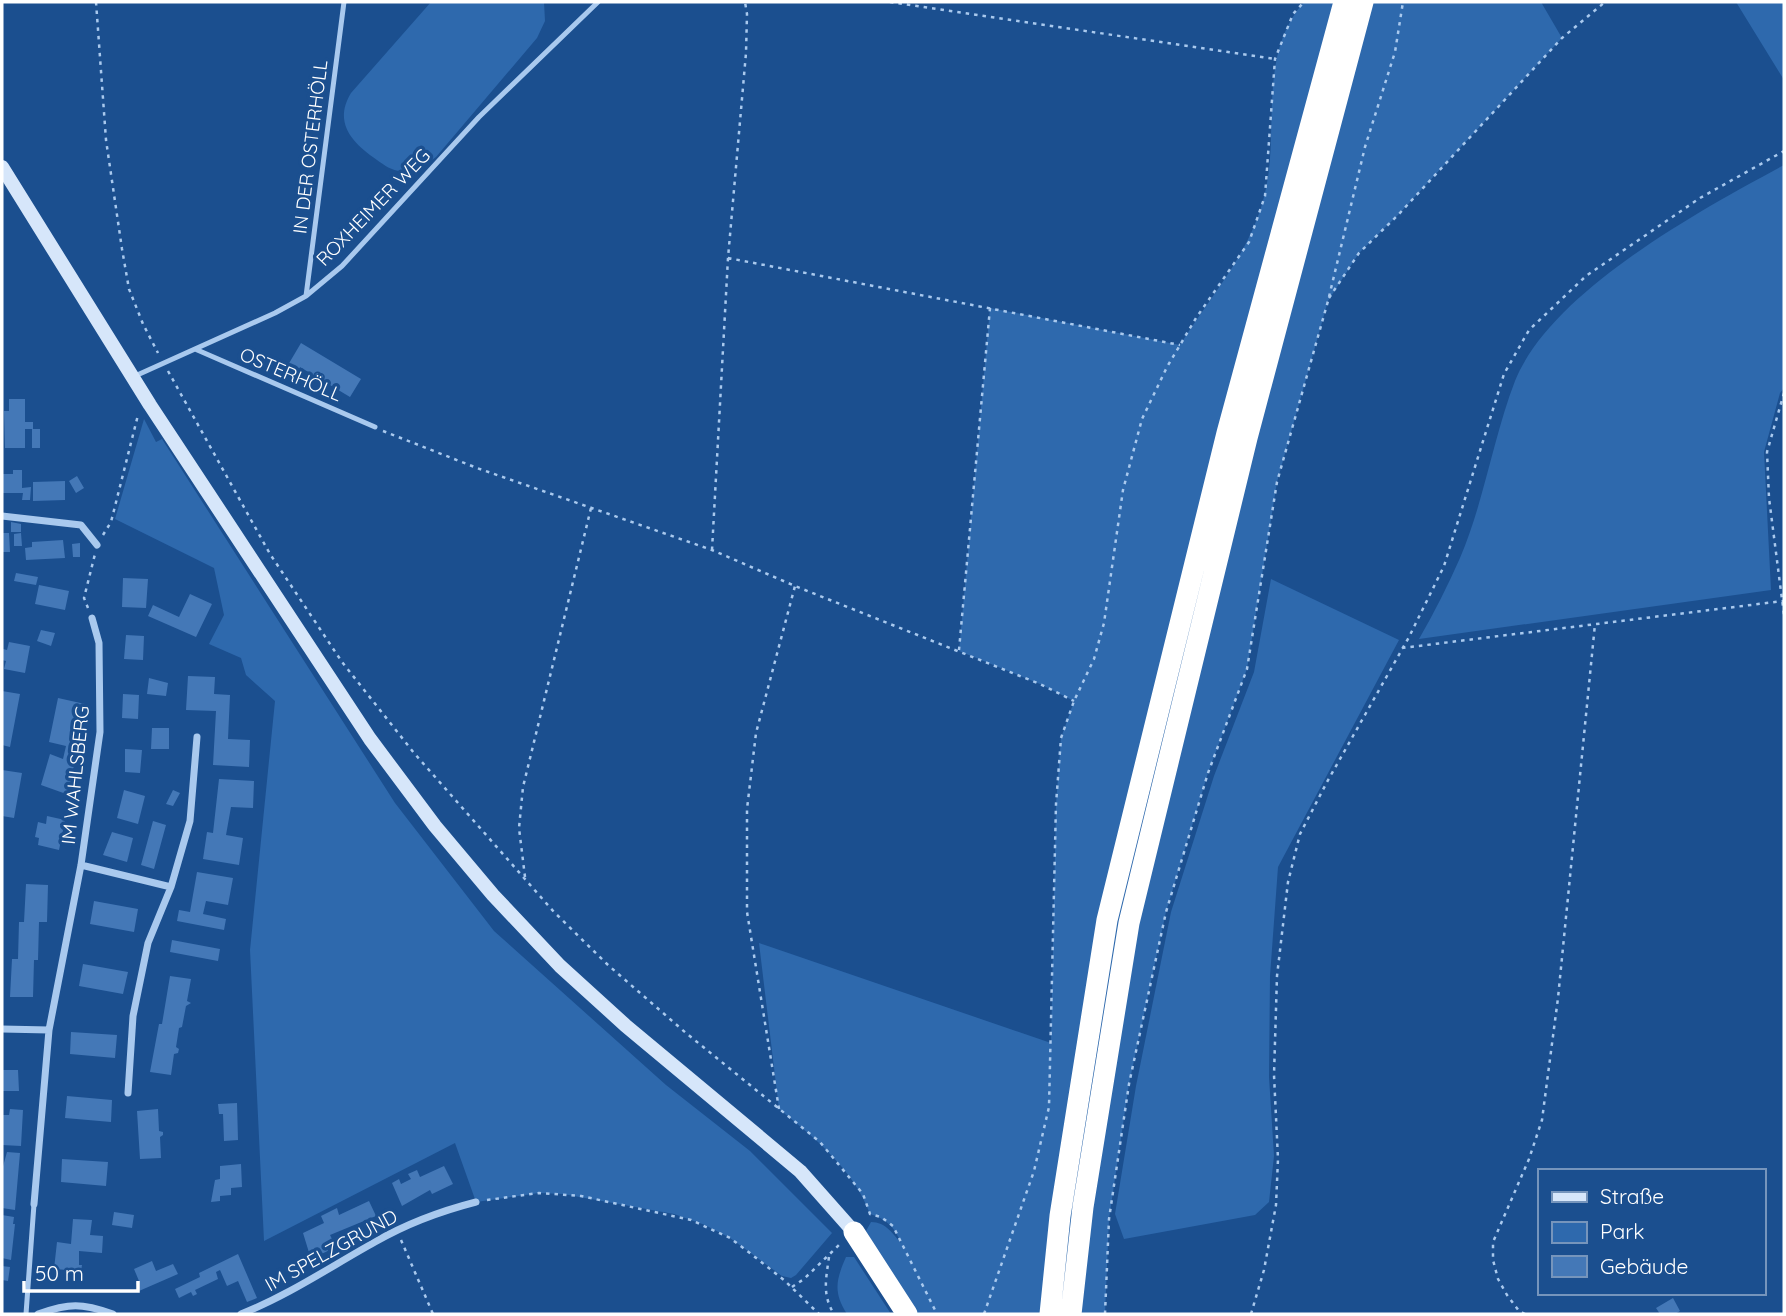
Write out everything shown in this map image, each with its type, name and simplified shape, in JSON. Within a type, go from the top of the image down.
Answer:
[{"type":"highway","points":[[1072,1314],[1083,1207],[1129,923],[1347,28],[1344,2]]},
{"type":"highway","points":[[1050,1314],[1060,1216],[1108,920],[1227,433],[1347,28],[1363,2]]},
{"type":"highway","points":[[854,1232],[907,1314]]},
{"type":"main road","points":[[2,167],[150,405],[411,797],[485,886],[561,966],[625,1025],[800,1171],[854,1232]]},
{"type":"street","points":[[2,516],[81,526],[97,545]]},
{"type":"street","name":"IM WAHLSBERG","points":[[34,1204],[49,1030],[81,865],[100,732],[99,643],[92,618]]},
{"type":"street","points":[[128,1093],[132,1016],[148,943],[171,887],[190,821],[197,737]]},
{"type":"street","name":"IM WAHLSBERG","points":[[81,865],[171,887]]},
{"type":"street","points":[[2,1029],[49,1030]]},
{"type":"street","name":"IM SPELZGRUND","points":[[241,1314],[285,1296],[396,1231],[432,1215],[475,1202]]},
{"type":"street","points":[[38,1314],[74,1304],[107,1313]]},
{"type":"lane","name":"IN DER OSTERHÖLL","points":[[306,296],[344,2]]},
{"type":"lane","name":"ROXHEIMER WEG","points":[[132,377],[275,313],[306,296],[342,266],[479,117],[598,2]]},
{"type":"lane","name":"OSTERHÖLL","points":[[195,349],[375,427]]},
{"type":"lane","name":"IM WAHLSBERG","points":[[26,1314],[34,1204]]},
{"type":"path","points":[[96,2],[106,140],[121,248],[130,289],[143,324],[163,362],[270,554],[342,662],[414,753],[554,912],[608,965],[686,1033],[820,1142],[863,1194],[870,1214],[881,1217],[893,1226],[937,1314]]},
{"type":"path","points":[[712,550],[728,258],[746,53],[745,2]]},
{"type":"path","points":[[890,2],[1275,59]]},
{"type":"path","points":[[984,1314],[1034,1171],[1049,1107],[1056,804],[1061,738],[1074,701],[1094,659],[1104,623],[1123,490],[1142,419],[1180,345],[1249,242],[1265,196],[1275,59],[1293,14],[1304,2]]},
{"type":"path","points":[[1105,1314],[1109,1219],[1126,1098],[1166,912],[1208,773],[1247,669],[1277,482],[1328,300],[1365,147],[1395,52],[1403,2]]},
{"type":"path","points":[[1328,300],[1359,253],[1398,215],[1562,38],[1605,2]]},
{"type":"path","points":[[1251,1314],[1264,1269],[1276,1205],[1278,1159],[1274,1075],[1277,976],[1288,882],[1300,834],[1444,566],[1504,374],[1529,330],[1586,276],[1699,198],[1784,151]]},
{"type":"path","points":[[728,258],[1180,345]]},
{"type":"path","points":[[959,651],[990,309]]},
{"type":"path","points":[[1784,393],[1767,452],[1769,498],[1784,615]]},
{"type":"path","points":[[92,618],[84,598],[97,545],[111,522],[138,414],[150,405]]},
{"type":"path","points":[[375,427],[477,468],[712,550],[1040,684],[1074,701]]},
{"type":"path","points":[[525,879],[519,828],[523,786],[591,508]]},
{"type":"path","points":[[779,1109],[747,912],[747,809],[756,733],[795,586]]},
{"type":"path","points":[[1402,648],[1783,601]]},
{"type":"path","points":[[1525,1314],[1519,1311],[1498,1279],[1493,1260],[1493,1242],[1529,1159],[1542,1120],[1558,998],[1595,624]]},
{"type":"path","points":[[475,1202],[539,1193],[581,1196],[674,1214],[705,1225],[730,1238],[792,1287],[818,1314]]},
{"type":"path","points":[[396,1231],[433,1314]]},
{"type":"path","points":[[792,1287],[854,1232]]},
{"type":"path","points":[[829,1254],[825,1284],[827,1302],[834,1314]]},
{"type":"green space","points":[[431,2],[544,2],[545,21],[537,38],[436,157],[415,169],[398,171],[385,166],[360,147],[348,131],[344,114],[351,93]]},
{"type":"green space","points":[[1304,2],[1541,2],[1562,38],[1398,215],[1359,253],[1328,301],[1277,482],[1247,669],[1208,773],[1166,912],[1129,1084],[1109,1219],[1105,1314],[915,1314],[866,1231],[871,1222],[881,1224],[901,1243],[896,1233],[886,1221],[870,1214],[854,1183],[832,1156],[779,1109],[759,943],[1051,1043],[1056,804],[1061,738],[1074,701],[959,651],[990,308],[1180,345],[1239,256],[1258,217],[1269,172],[1272,96],[1280,46],[1289,23]]},
{"type":"green space","points":[[1736,2],[1784,2],[1784,80]]},
{"type":"green space","points":[[1784,165],[1784,388],[1780,393],[1764,452],[1771,590],[1419,639],[1460,558],[1476,515],[1507,403],[1515,381],[1534,348],[1561,315],[1632,256],[1712,205]]},
{"type":"green space","points":[[144,419],[156,442],[162,439],[395,803],[494,931],[666,1085],[750,1151],[832,1233],[796,1275],[791,1278],[782,1276],[730,1238],[705,1225],[674,1214],[563,1194],[539,1193],[476,1202],[455,1143],[264,1241],[250,950],[275,701],[246,675],[241,658],[209,644],[224,615],[214,568],[115,519]]},
{"type":"green space","points":[[1271,579],[1399,640],[1278,867],[1270,976],[1269,1077],[1274,1156],[1269,1202],[1255,1215],[1124,1239],[1115,1214],[1136,1086],[1171,912],[1214,776],[1254,672]]},
{"type":"green space","points":[[846,1257],[854,1257],[891,1314],[847,1314],[838,1292],[840,1273]]},
{"type":"building","points":[[301,343],[361,379],[350,397],[300,367],[298,371],[288,365]]},
{"type":"building","points":[[9,399],[25,399],[25,422],[33,422],[33,429],[40,429],[40,448],[32,448],[32,429],[25,429],[25,448],[5,448],[4,411],[9,411]]},
{"type":"building","points":[[13,470],[22,470],[22,488],[31,487],[30,500],[22,500],[23,493],[2,493],[2,474],[13,474]]},
{"type":"building","points":[[77,476],[84,488],[76,493],[69,481]]},
{"type":"building","points":[[65,481],[65,500],[33,501],[33,482]]},
{"type":"building","points":[[11,522],[21,524],[21,532],[11,532]]},
{"type":"building","points":[[2,533],[9,533],[10,552],[2,552]]},
{"type":"building","points":[[21,533],[22,546],[14,546],[14,534]]},
{"type":"building","points":[[63,540],[65,558],[26,560],[25,548],[32,547],[32,542]]},
{"type":"building","points":[[80,543],[80,557],[73,557],[72,544]]},
{"type":"building","points":[[16,573],[38,577],[36,585],[14,581]]},
{"type":"building","points":[[123,578],[148,579],[146,608],[122,607]]},
{"type":"building","points":[[39,585],[69,591],[65,610],[35,604]]},
{"type":"building","points":[[190,594],[212,604],[196,637],[148,616],[153,605],[179,617]]},
{"type":"building","points":[[41,630],[55,633],[51,646],[37,641]]},
{"type":"building","points":[[126,635],[144,636],[143,660],[124,659]]},
{"type":"building","points":[[9,642],[30,646],[25,673],[4,669],[6,661],[2,660],[2,654],[3,649],[7,650]]},
{"type":"building","points":[[188,676],[215,677],[214,694],[230,695],[228,739],[250,740],[249,767],[213,765],[216,711],[186,710]]},
{"type":"building","points":[[149,678],[168,683],[166,696],[147,694]]},
{"type":"building","points":[[2,691],[20,694],[10,747],[2,745]]},
{"type":"building","points":[[123,694],[139,695],[138,719],[122,718]]},
{"type":"building","points":[[58,698],[85,704],[75,763],[69,781],[74,782],[69,795],[41,785],[50,754],[63,759],[66,746],[49,742]]},
{"type":"building","points":[[152,728],[169,728],[169,749],[151,749]]},
{"type":"building","points":[[125,749],[142,750],[140,773],[125,772]]},
{"type":"building","points":[[2,770],[22,773],[14,818],[2,816]]},
{"type":"building","points":[[219,779],[254,781],[253,808],[231,807],[226,835],[243,838],[239,865],[203,859],[207,832],[213,833]]},
{"type":"building","points":[[124,790],[145,796],[138,824],[117,818]]},
{"type":"building","points":[[173,790],[180,793],[173,806],[166,804]]},
{"type":"building","points":[[47,816],[65,820],[59,850],[38,845],[39,838],[35,837],[38,822],[46,824]]},
{"type":"building","points":[[153,821],[166,825],[154,869],[141,865]]},
{"type":"building","points":[[112,832],[133,838],[127,862],[103,855]]},
{"type":"building","points":[[197,872],[233,878],[228,905],[206,901],[203,914],[226,919],[224,930],[177,921],[179,910],[190,912]]},
{"type":"building","points":[[26,884],[48,885],[47,922],[39,922],[33,997],[10,997],[12,959],[18,959],[19,922],[24,922]]},
{"type":"building","points":[[94,901],[138,909],[134,932],[90,924]]},
{"type":"building","points":[[172,940],[220,949],[218,961],[170,952]]},
{"type":"building","points":[[83,964],[128,972],[123,994],[79,986]]},
{"type":"building","points":[[170,976],[191,979],[187,1001],[191,1003],[186,1006],[182,1027],[179,1028],[176,1047],[179,1049],[178,1053],[174,1054],[171,1075],[150,1072]]},
{"type":"building","points":[[71,1032],[117,1035],[115,1058],[70,1054]]},
{"type":"building","points":[[2,1070],[18,1070],[19,1091],[2,1091]]},
{"type":"building","points":[[67,1096],[112,1100],[111,1122],[65,1118]]},
{"type":"building","points":[[237,1103],[238,1140],[224,1141],[223,1114],[219,1114],[218,1104]]},
{"type":"building","points":[[10,1109],[23,1110],[21,1146],[2,1145],[2,1115],[9,1115]]},
{"type":"building","points":[[158,1109],[159,1131],[163,1132],[160,1137],[161,1158],[140,1159],[137,1111]]},
{"type":"building","points":[[7,1152],[20,1153],[15,1210],[2,1208],[2,1170]]},
{"type":"building","points":[[62,1159],[108,1162],[106,1186],[61,1182]]},
{"type":"building","points":[[241,1164],[242,1187],[231,1188],[231,1195],[220,1196],[220,1201],[211,1202],[215,1180],[220,1179],[220,1166]]},
{"type":"building","points":[[444,1166],[453,1184],[432,1194],[430,1190],[402,1206],[392,1183],[399,1179],[401,1184],[411,1179],[408,1174],[417,1170],[420,1177]]},
{"type":"building","points":[[369,1201],[376,1216],[330,1235],[336,1247],[311,1259],[303,1233],[324,1223],[321,1216],[337,1208],[339,1215]]},
{"type":"building","points":[[114,1212],[134,1215],[132,1228],[112,1225]]},
{"type":"building","points":[[2,1215],[14,1217],[11,1260],[2,1258]]},
{"type":"building","points":[[73,1219],[92,1220],[90,1235],[103,1236],[102,1253],[79,1251],[81,1271],[54,1269],[57,1242],[71,1244]]},
{"type":"building","points":[[238,1254],[257,1298],[247,1302],[238,1281],[227,1286],[220,1270],[216,1272],[218,1279],[195,1290],[197,1294],[193,1296],[191,1292],[179,1298],[175,1289],[200,1277],[199,1273]]},
{"type":"building","points":[[152,1261],[156,1271],[173,1264],[178,1274],[139,1291],[136,1283],[139,1281],[134,1269]]},
{"type":"building","points":[[2,1266],[10,1267],[8,1281],[2,1280]]},
{"type":"building","points":[[1673,1298],[1680,1311],[1675,1314],[1660,1314],[1656,1308]]}]
